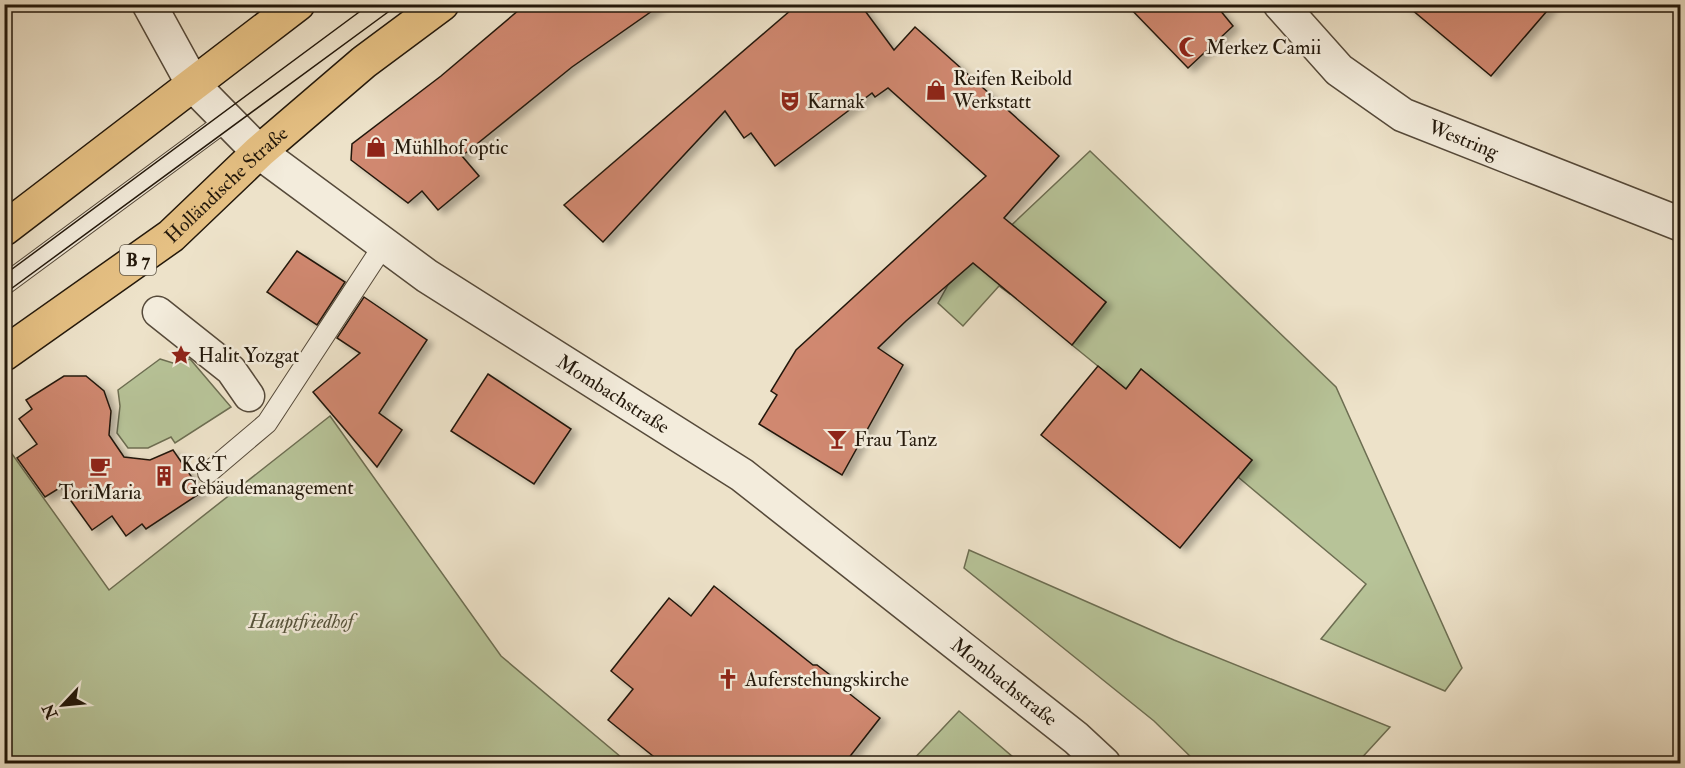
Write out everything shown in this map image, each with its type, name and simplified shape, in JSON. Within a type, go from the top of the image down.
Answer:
[{"type":"main road","points":[[4,229],[194,86],[298,4]]},
{"type":"main road","name":"Holländische Straße","points":[[4,354],[171,236],[259,152],[364,62],[442,4]]},
{"type":"street","name":"Mombachstraße","points":[[150,4],[194,86],[259,152],[428,276],[742,475],[1067,731],[1104,764]]},
{"type":"street","name":"Westring","points":[[1280,4],[1339,70],[1403,115],[1680,224]]},
{"type":"street","points":[[158,312],[231,370],[249,396]]},
{"type":"lane","points":[[4,285],[227,120]]},
{"type":"lane","points":[[208,473],[267,423],[385,243]]},
{"type":"green space","points":[[1090,151],[1336,387],[1462,668],[1445,691],[1321,639],[1366,584],[1238,477],[1252,460],[1141,369],[1126,389],[1072,345],[1106,302],[1045,252],[1010,294],[999,286],[963,326],[938,303],[948,285]]},
{"type":"green space","points":[[160,359],[176,364],[190,359],[231,407],[175,443],[171,437],[148,448],[128,448],[117,433],[120,406],[118,390]]},
{"type":"green space","name":"Hauptfriedhof","points":[[330,416],[501,656],[628,763],[5,763],[5,444],[109,590]]},
{"type":"green space","points":[[969,550],[1174,640],[1390,727],[1357,763],[1197,763],[1154,721],[964,568]]},
{"type":"green space","points":[[959,711],[1020,763],[910,763]]},
{"type":"building","points":[[526,4],[662,4],[572,67],[462,156],[479,176],[438,210],[422,191],[408,203],[351,160],[352,144],[441,76]]},
{"type":"building","points":[[798,4],[860,4],[894,50],[915,27],[1059,156],[1004,218],[1106,302],[1072,345],[973,263],[878,348],[903,365],[842,475],[759,424],[777,395],[771,391],[796,350],[986,176],[888,88],[875,97],[872,93],[775,166],[751,133],[744,138],[725,111],[603,242],[564,205]]},
{"type":"building","name":"Merkez Camii","points":[[1126,4],[1215,4],[1233,26],[1188,68]]},
{"type":"building","points":[[1405,4],[1553,4],[1491,76]]},
{"type":"building","points":[[297,251],[345,282],[317,325],[267,292]]},
{"type":"building","points":[[364,297],[427,340],[379,413],[402,430],[377,467],[313,392],[360,353],[337,338]]},
{"type":"building","points":[[1098,366],[1126,389],[1141,369],[1252,460],[1180,548],[1041,435]]},
{"type":"building","points":[[488,374],[571,429],[534,484],[451,431]]},
{"type":"building","points":[[64,376],[86,376],[104,391],[111,411],[109,435],[124,457],[150,460],[173,450],[202,492],[146,529],[142,524],[126,536],[112,516],[92,530],[61,487],[45,497],[17,458],[37,444],[19,419],[32,409],[26,400]]},
{"type":"building","name":"Auferstehungskirche","points":[[714,586],[813,665],[817,665],[846,687],[846,691],[880,718],[844,764],[663,764],[608,720],[633,689],[611,671],[669,598],[691,616]]},
{"type":"tram line","points":[[4,275],[370,4]]},
{"type":"tram line","points":[[4,294],[399,4]]},
{"type":"place","name":"Merkez Camii","points":[[1189,47]]},
{"type":"place","name":"Reifen Reibold Werkstatt","points":[[936,90]]},
{"type":"place","name":"Karnak","points":[[790,101]]},
{"type":"place","name":"Mühlhof optic","points":[[376,147]]},
{"type":"place","name":"Halit Yozgat","points":[[181,355]]},
{"type":"place","name":"Frau Tanz","points":[[837,439]]},
{"type":"place","name":"ToriMaria","points":[[100,466]]},
{"type":"place","name":"K&T Gebäudemanagement","points":[[164,476]]},
{"type":"place","name":"Auferstehungskirche","points":[[728,679]]}]
